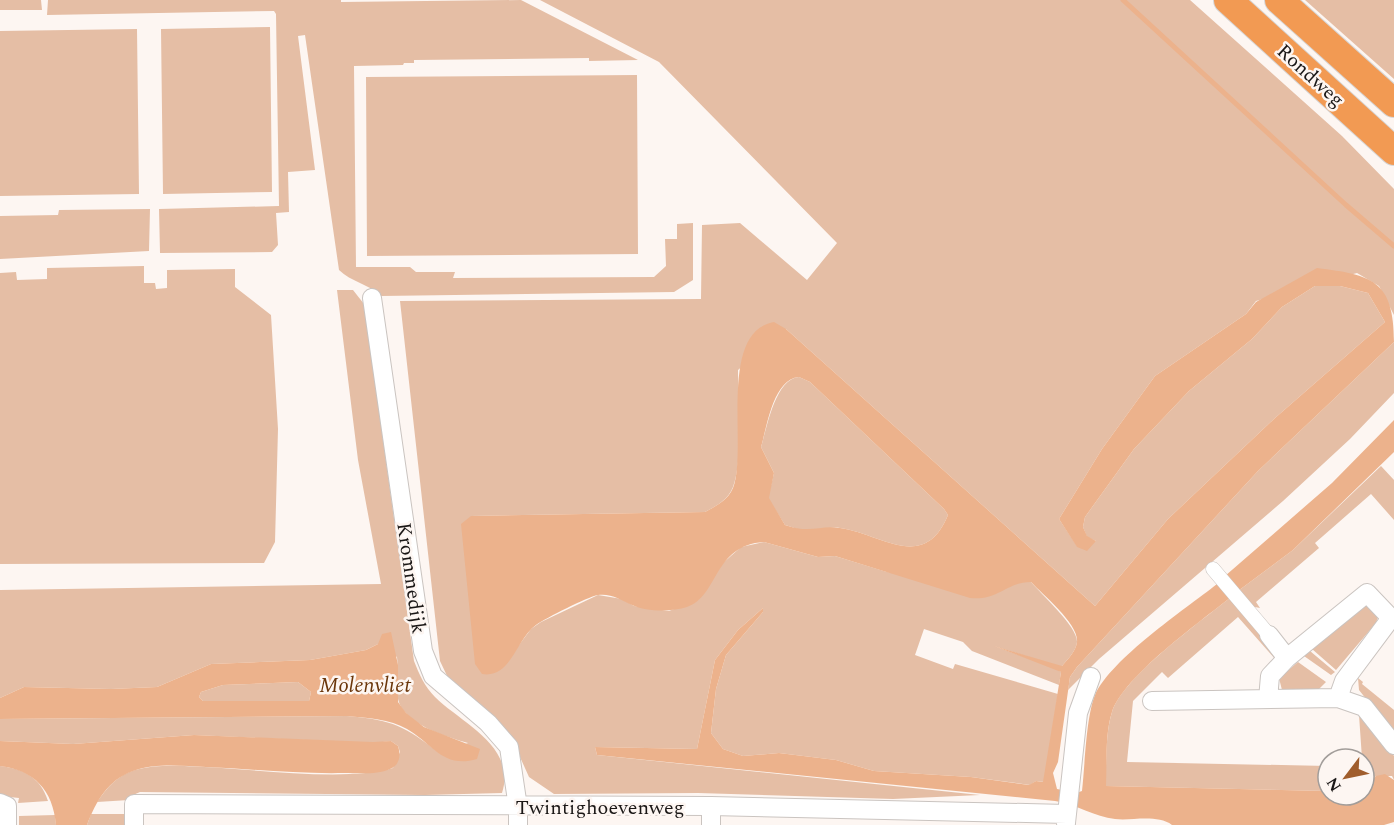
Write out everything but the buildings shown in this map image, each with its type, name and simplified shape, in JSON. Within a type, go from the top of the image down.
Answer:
[{"type":"highway","name":"Rondweg","points":[[1228,0],[1394,151]]},
{"type":"highway","name":"Rondweg","points":[[1279,0],[1394,103]]},
{"type":"street","name":"Krommedijk","points":[[372,298],[423,651],[433,676],[488,723],[509,747],[518,816]]},
{"type":"street","points":[[1216,572],[1287,658]]},
{"type":"street","points":[[1268,699],[1270,676],[1287,658],[1367,593],[1391,618],[1344,681],[1338,698]]},
{"type":"street","points":[[1067,808],[1078,713],[1091,677]]},
{"type":"street","points":[[1152,701],[1338,698],[1364,707],[1394,745]]},
{"type":"street","name":"Twintighoevenweg","points":[[134,825],[134,804],[518,816],[711,806],[1067,808]]},
{"type":"street","points":[[3,805],[7,825]]},
{"type":"street","points":[[711,806],[711,825]]},
{"type":"shaded area","points":[[0,0],[41,0],[42,10],[0,10]]},
{"type":"shaded area","points":[[48,0],[341,0],[341,2],[521,0],[638,60],[589,61],[589,58],[414,60],[414,63],[403,65],[354,66],[356,267],[410,267],[416,272],[455,272],[453,278],[654,277],[666,266],[665,239],[677,239],[677,224],[693,223],[693,280],[674,292],[381,296],[349,277],[339,270],[305,35],[298,36],[315,170],[288,172],[289,212],[276,213],[278,245],[272,252],[160,253],[159,209],[279,206],[276,14],[274,11],[47,15]]},
{"type":"shaded area","points":[[540,0],[1190,0],[1342,136],[1394,189],[1394,315],[1379,286],[1357,273],[1256,301],[1246,314],[1155,376],[1102,449],[1059,519],[1077,546],[1096,541],[1087,537],[1083,527],[1085,517],[1134,449],[1189,391],[1252,339],[1282,307],[1315,286],[1340,286],[1368,293],[1385,322],[1275,418],[1168,519],[1095,606],[786,329],[738,370],[739,446],[736,475],[728,496],[705,512],[471,516],[519,645],[531,629],[541,622],[598,595],[622,599],[634,606],[669,611],[699,599],[723,563],[741,547],[764,542],[818,557],[835,556],[887,572],[1031,582],[1072,628],[1077,642],[1073,652],[1062,666],[1058,666],[994,646],[1055,668],[1061,672],[1059,685],[972,651],[963,642],[924,629],[915,655],[953,669],[955,664],[1058,694],[1044,782],[1036,781],[1030,785],[971,777],[874,771],[836,760],[779,753],[743,756],[723,749],[711,733],[716,689],[726,655],[763,612],[763,608],[738,630],[715,660],[697,749],[595,747],[597,755],[980,795],[893,799],[698,793],[554,794],[529,777],[511,737],[449,680],[440,661],[400,301],[701,299],[702,225],[740,223],[807,280],[837,243],[659,62]]},
{"type":"shaded area","points":[[1305,0],[1394,0],[1394,79]]},
{"type":"shaded area","points":[[270,27],[272,192],[163,194],[161,29]]},
{"type":"shaded area","points":[[137,29],[139,194],[0,196],[0,31]]},
{"type":"shaded area","points":[[637,75],[638,254],[367,256],[366,77]]},
{"type":"shaded area","points":[[150,209],[149,251],[0,259],[0,216],[58,215],[59,210]]},
{"type":"shaded area","points":[[144,266],[144,283],[155,283],[156,289],[167,288],[167,270],[235,269],[235,287],[271,315],[278,429],[275,542],[264,563],[0,564],[0,273],[16,272],[17,280],[47,279],[47,268]]},
{"type":"shaded area","points":[[337,290],[353,290],[364,304],[414,661],[431,693],[472,726],[494,749],[502,762],[504,776],[502,793],[425,795],[140,792],[129,800],[97,802],[118,779],[129,772],[143,768],[178,766],[300,774],[351,774],[393,768],[400,752],[398,746],[391,741],[374,743],[194,735],[73,744],[0,741],[0,719],[347,716],[388,722],[398,726],[441,754],[468,743],[427,728],[408,716],[398,699],[397,657],[378,644],[366,650],[310,660],[211,664],[157,687],[111,689],[24,687],[0,698],[0,590],[381,584],[358,460]]},
{"type":"shaded area","points":[[1394,342],[1394,393],[1350,439],[1283,501],[1099,659],[1068,690],[1070,677],[1077,667],[1258,471]]},
{"type":"shaded area","points":[[799,377],[810,382],[944,509],[948,515],[938,532],[927,542],[914,546],[901,546],[840,528],[808,531],[785,525],[768,498],[774,473],[761,447],[778,395],[791,380]]},
{"type":"shaded area","points":[[1381,466],[1394,480],[1394,520],[1371,494],[1315,543],[1319,548],[1256,602],[1260,608],[1250,606],[1238,591],[1293,550]]},
{"type":"shaded area","points":[[1231,597],[1276,650],[1276,660],[1238,617],[1168,678],[1162,672],[1133,701],[1127,762],[1316,766],[1316,791],[1105,786],[1108,730],[1112,712],[1119,698],[1146,667]]},
{"type":"shaded area","points":[[1369,605],[1378,617],[1376,623],[1336,670],[1312,649],[1363,606]]},
{"type":"shaded area","points":[[1310,651],[1335,672],[1331,675],[1304,656]]},
{"type":"shaded area","points":[[1298,662],[1326,682],[1318,690],[1282,690],[1279,678]]},
{"type":"shaded area","points":[[1358,678],[1363,682],[1362,684],[1394,710],[1394,734],[1359,690]]},
{"type":"shaded area","points":[[298,682],[311,692],[309,701],[203,701],[199,697],[201,692],[223,685]]},
{"type":"shaded area","points":[[1359,715],[1376,730],[1394,756],[1394,780],[1392,776],[1376,776],[1376,747],[1361,747]]},
{"type":"shaded area","points":[[0,766],[24,772],[36,780],[48,801],[18,803],[19,798],[0,796]]},
{"type":"shaded area","points":[[91,814],[129,814],[129,825],[87,825]]},
{"type":"shaded area","points":[[55,815],[56,825],[19,825],[19,816]]},
{"type":"water","points":[[1317,268],[1352,274],[1366,278],[1384,293],[1390,305],[1394,342],[1258,471],[1077,667],[1070,677],[1058,762],[1053,773],[1057,789],[1076,793],[1082,791],[1092,704],[1103,681],[1132,651],[1217,584],[1231,597],[1164,650],[1131,682],[1119,698],[1112,712],[1108,729],[1106,786],[1316,791],[1316,807],[1376,807],[1376,776],[1385,774],[1394,780],[1394,822],[1384,825],[1172,825],[1152,819],[1108,818],[1055,801],[597,755],[595,747],[697,749],[715,660],[738,630],[763,608],[763,612],[726,655],[716,689],[711,733],[723,749],[743,756],[779,753],[836,760],[874,771],[971,777],[1029,785],[1036,781],[1043,782],[1061,672],[994,646],[1062,666],[1073,652],[1077,642],[1076,635],[1066,619],[1031,582],[1015,585],[988,597],[970,598],[835,556],[818,557],[764,542],[747,545],[735,552],[718,571],[705,593],[687,607],[652,610],[611,596],[598,595],[567,608],[536,625],[500,670],[492,674],[482,674],[475,664],[461,524],[471,516],[705,512],[717,505],[731,492],[737,470],[738,394],[740,369],[746,347],[756,330],[774,322],[786,329],[1095,606],[1168,519],[1275,418],[1385,322],[1368,293],[1340,286],[1315,286],[1282,307],[1252,339],[1189,391],[1134,449],[1085,517],[1083,527],[1087,536],[1096,541],[1087,551],[1077,547],[1059,519],[1102,449],[1155,376],[1246,314],[1256,302]],"holes":[[[799,377],[810,382],[948,515],[938,532],[927,542],[914,546],[901,546],[840,528],[802,529],[785,525],[769,498],[774,473],[761,447],[772,405],[783,386]]]},
{"type":"water","points":[[1394,420],[1394,452],[1293,550],[1238,591],[1225,576],[1332,483]]},
{"type":"water","name":"Molenvliet","points":[[391,632],[398,665],[398,702],[406,713],[424,727],[480,749],[477,759],[455,761],[439,753],[407,729],[393,723],[347,716],[0,719],[0,698],[24,687],[111,689],[157,687],[211,664],[310,660],[366,650],[378,644],[382,634]],"holes":[[[298,682],[311,692],[309,701],[203,701],[199,697],[201,692],[223,685]]]},
{"type":"water","points":[[194,735],[391,741],[398,746],[399,756],[398,762],[393,767],[385,771],[367,773],[310,773],[179,766],[142,768],[124,775],[104,792],[87,825],[56,825],[51,802],[40,784],[23,772],[0,766],[0,741],[73,744]]},
{"type":"waterway","points":[[1123,0],[1346,205],[1394,246]]}]
